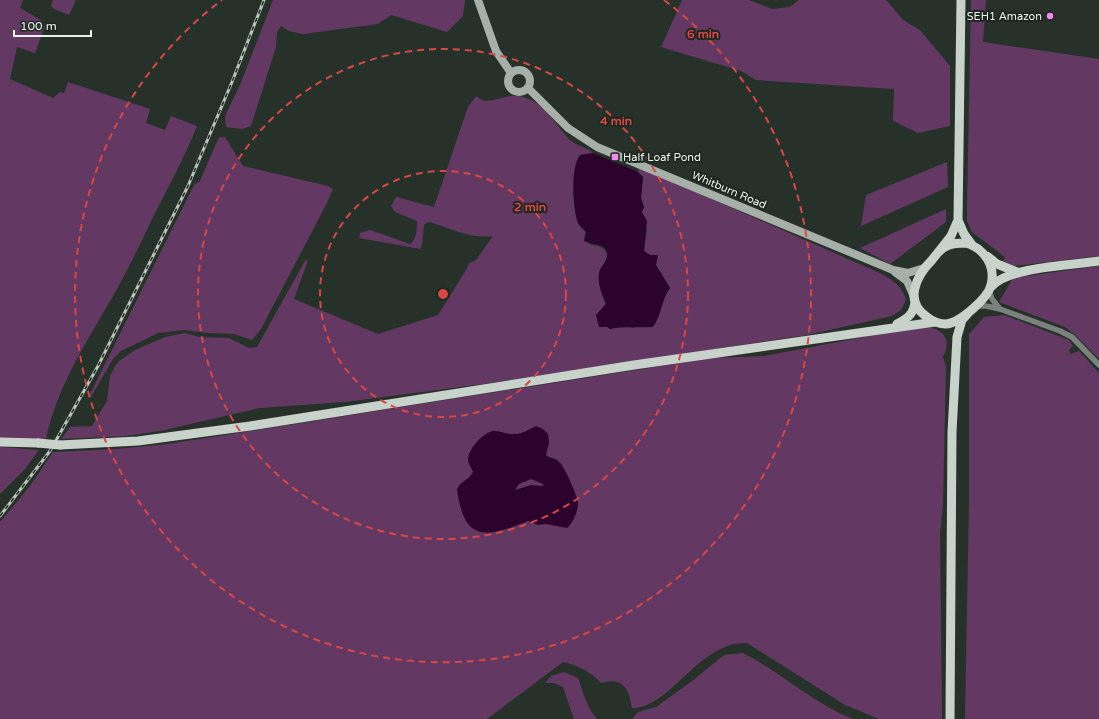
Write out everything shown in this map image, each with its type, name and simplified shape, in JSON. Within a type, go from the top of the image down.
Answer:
[{"type":"main road","points":[[478,0],[496,51],[511,73]]},
{"type":"main road","points":[[883,328],[907,319],[914,310],[914,286],[924,268],[951,236],[958,220],[961,0]]},
{"type":"main road","points":[[519,70],[525,72],[530,79],[528,88],[521,92],[510,89],[508,82],[511,73],[519,70]]},
{"type":"main road","name":"Whitburn Road","points":[[528,88],[568,128],[597,147],[893,270],[908,273],[924,268]]},
{"type":"main road","points":[[958,220],[964,234],[972,245],[984,252],[997,264],[1017,272]]},
{"type":"main road","points":[[936,255],[945,247],[955,244],[972,245]]},
{"type":"main road","points":[[984,252],[991,267],[990,288]]},
{"type":"main road","points":[[950,719],[952,432],[957,337],[962,320],[990,288],[1002,277],[1017,272],[1099,261]]},
{"type":"main road","name":"Whitburn Road","points":[[893,270],[907,281],[915,300]]},
{"type":"main road","points":[[915,300],[921,312],[938,323],[953,336],[956,350]]},
{"type":"main road","points":[[0,442],[60,445],[138,441],[250,426],[634,365],[883,328],[953,323],[973,308]]},
{"type":"street","points":[[990,288],[992,299],[1000,309]]},
{"type":"street","points":[[973,308],[986,306],[1000,309],[1060,331],[1072,337],[1099,365]]},
{"type":"shaded area","points":[[0,0],[23,0],[20,8],[41,20],[40,25],[45,26],[35,53],[17,47],[10,79],[53,98],[60,92],[64,93],[68,82],[150,109],[146,123],[165,130],[171,116],[197,126],[127,270],[66,380],[51,419],[46,439],[43,441],[0,438]]},
{"type":"shaded area","points":[[53,0],[76,0],[69,15],[54,9],[51,6]]},
{"type":"shaded area","points":[[273,0],[465,0],[463,16],[447,32],[391,15],[378,24],[303,34],[289,31],[281,26],[277,32],[276,47],[251,126],[242,129],[226,127],[225,116],[240,85]]},
{"type":"shaded area","points":[[682,0],[749,0],[772,9],[790,7],[799,0],[886,0],[903,20],[920,30],[950,66],[950,126],[918,133],[893,121],[894,89],[756,80],[741,71],[661,47]]},
{"type":"shaded area","points":[[971,0],[986,0],[983,42],[1099,59],[1099,256],[1014,266],[1003,262],[1005,257],[972,232],[967,221]]},
{"type":"shaded area","points":[[476,96],[484,101],[512,96],[521,96],[530,99],[544,109],[570,140],[593,153],[580,155],[574,180],[574,206],[578,223],[586,232],[584,238],[591,245],[604,249],[607,255],[607,258],[600,270],[599,277],[600,289],[606,304],[598,313],[610,329],[624,326],[634,328],[661,307],[665,295],[670,288],[650,255],[644,251],[647,230],[642,212],[644,207],[641,198],[643,177],[638,172],[639,167],[880,273],[889,278],[899,287],[906,300],[901,310],[892,316],[807,335],[491,383],[345,402],[259,408],[165,430],[127,436],[61,439],[70,427],[92,426],[107,401],[110,376],[115,366],[119,361],[135,350],[165,337],[185,333],[199,337],[229,338],[249,348],[257,347],[306,259],[307,263],[294,299],[378,334],[438,315],[469,263],[476,260],[493,236],[485,237],[469,235],[430,222],[424,225],[422,245],[420,249],[359,238],[360,233],[370,230],[410,244],[412,242],[416,234],[417,221],[395,212],[391,206],[396,197],[434,207],[468,107]]},
{"type":"shaded area","points":[[219,137],[225,137],[243,166],[328,186],[333,189],[327,203],[261,329],[252,340],[234,334],[184,330],[158,333],[121,351],[113,359],[91,397],[89,396],[194,185],[200,181]]},
{"type":"shaded area","name":"Half Loaf Pond","points":[[593,153],[638,172],[643,177],[641,198],[644,207],[642,212],[647,221],[644,251],[650,255],[658,255],[656,265],[670,288],[653,327],[626,327],[610,329],[607,327],[599,327],[596,315],[606,304],[600,286],[599,274],[607,259],[607,252],[603,247],[584,241],[586,232],[578,223],[573,188],[575,169],[580,155]]},
{"type":"shaded area","points":[[947,162],[948,187],[861,226],[866,195]]},
{"type":"shaded area","points":[[946,209],[946,222],[890,264],[860,248]]},
{"type":"shaded area","points":[[1099,266],[1099,359],[1065,327],[999,302],[1013,278]]},
{"type":"shaded area","points":[[1004,315],[1069,340],[1073,346],[1069,350],[1071,354],[1079,351],[1099,373],[1099,719],[965,719],[969,503],[969,334],[984,317]]},
{"type":"shaded area","points":[[928,327],[943,334],[947,342],[943,357],[946,367],[943,505],[940,535],[942,719],[879,719],[845,705],[747,643],[730,645],[714,652],[659,698],[646,705],[632,708],[629,694],[623,685],[614,681],[601,683],[593,675],[584,670],[563,662],[487,719],[0,719],[0,522],[30,486],[53,452],[117,449],[168,444],[711,358],[764,356],[880,334]]},
{"type":"shaded area","points":[[536,426],[543,429],[548,434],[549,443],[546,455],[560,463],[573,487],[578,506],[573,520],[567,528],[546,524],[538,525],[528,521],[500,531],[489,533],[479,532],[471,527],[465,519],[460,507],[457,489],[473,472],[468,460],[473,446],[485,434],[490,432],[494,431],[518,434]],"holes":[[[531,479],[543,484],[543,486],[531,485],[515,490],[519,484]]]},
{"type":"shaded area","points":[[0,447],[39,450],[25,469],[0,494]]},
{"type":"shaded area","points":[[743,653],[771,669],[824,705],[853,719],[632,719],[638,712],[656,707],[692,681],[724,655]]},
{"type":"shaded area","points":[[564,672],[578,678],[588,705],[597,719],[574,719],[563,687],[554,683],[545,683],[551,676]]},
{"type":"railway","points":[[0,516],[50,451],[98,366],[188,186],[232,82],[264,0]]},
{"type":"place","name":"SEH1 Amazon","points":[[1050,16]]},
{"type":"place","name":"Half Loaf Pond","points":[[615,157]]}]
